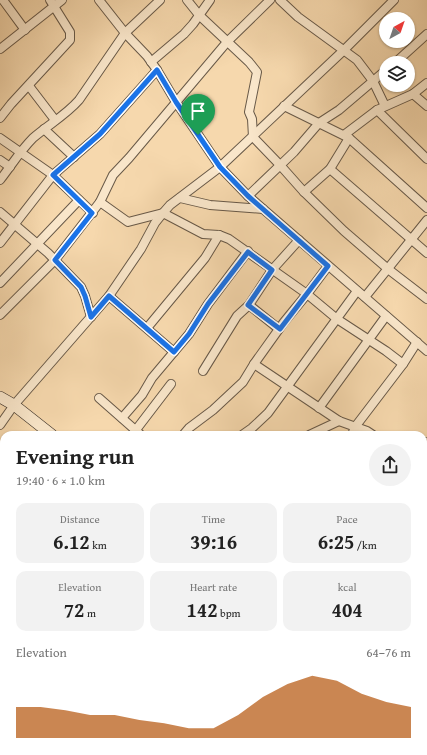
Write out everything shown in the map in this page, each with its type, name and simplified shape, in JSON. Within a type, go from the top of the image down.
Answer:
[{"type":"street","points":[[3,0],[25,30]]},
{"type":"street","points":[[0,49],[25,30],[52,3],[62,0]]},
{"type":"street","points":[[99,0],[157,70],[176,102],[220,167],[248,196],[427,351]]},
{"type":"street","points":[[0,180],[33,139],[72,108],[125,33],[160,0]]},
{"type":"street","points":[[187,0],[199,15],[249,62],[257,72],[249,112],[252,119],[252,137],[304,192],[344,231],[388,269],[427,299]]},
{"type":"street","points":[[151,62],[184,34],[210,0]]},
{"type":"street","points":[[0,315],[55,260],[100,202],[113,175],[227,42],[270,0]]},
{"type":"street","points":[[280,0],[298,17],[357,60],[373,82],[381,108],[426,156]]},
{"type":"street","points":[[0,425],[14,405],[109,296],[141,250],[162,213],[220,167],[344,50],[394,0]]},
{"type":"street","points":[[0,118],[70,40],[70,32],[52,3]]},
{"type":"street","points":[[403,56],[427,34]]},
{"type":"street","points":[[0,243],[53,175],[100,134],[157,70]]},
{"type":"street","points":[[248,196],[294,152],[319,123],[340,110],[379,76]]},
{"type":"street","points":[[304,192],[330,169],[347,137],[381,108],[413,94],[427,83]]},
{"type":"street","points":[[29,86],[55,120]]},
{"type":"street","points":[[413,94],[427,106]]},
{"type":"street","points":[[284,106],[347,137],[427,208]]},
{"type":"street","points":[[44,130],[74,157]]},
{"type":"street","points":[[0,138],[53,175],[92,213]]},
{"type":"street","points":[[0,160],[10,167]]},
{"type":"street","points":[[330,169],[427,253]]},
{"type":"street","points":[[180,198],[210,205],[263,209]]},
{"type":"street","points":[[0,282],[79,200]]},
{"type":"street","points":[[100,202],[128,222],[162,213],[203,234],[219,236],[234,242],[307,294],[337,319],[403,364]]},
{"type":"street","points":[[0,212],[38,244],[81,287],[91,317]]},
{"type":"street","points":[[365,297],[427,220]]},
{"type":"street","points":[[147,328],[205,258],[219,236]]},
{"type":"street","points":[[203,371],[234,321],[248,305],[272,270],[299,240]]},
{"type":"street","points":[[122,418],[142,395],[152,378],[189,334],[208,304],[248,252]]},
{"type":"street","points":[[186,431],[213,410],[243,382],[254,364],[328,266]]},
{"type":"street","points":[[248,431],[268,413],[357,291]]},
{"type":"street","points":[[109,296],[174,352]]},
{"type":"street","points":[[248,305],[280,329]]},
{"type":"street","points":[[319,408],[386,316]]},
{"type":"street","points":[[353,431],[403,364],[417,342]]},
{"type":"street","points":[[254,364],[353,431],[367,431]]},
{"type":"street","points":[[138,431],[171,384]]},
{"type":"street","points":[[0,397],[14,405],[47,431]]},
{"type":"street","points":[[99,398],[122,418],[133,431]]},
{"type":"street","points":[[317,431],[338,420]]},
{"type":"route","points":[[157,70],[198,135],[220,167],[248,196],[328,266],[280,329],[248,305],[272,270],[248,252],[208,304],[189,334],[174,352],[109,296],[91,317],[81,287],[55,260],[92,213],[53,175],[100,134],[157,70]]}]
